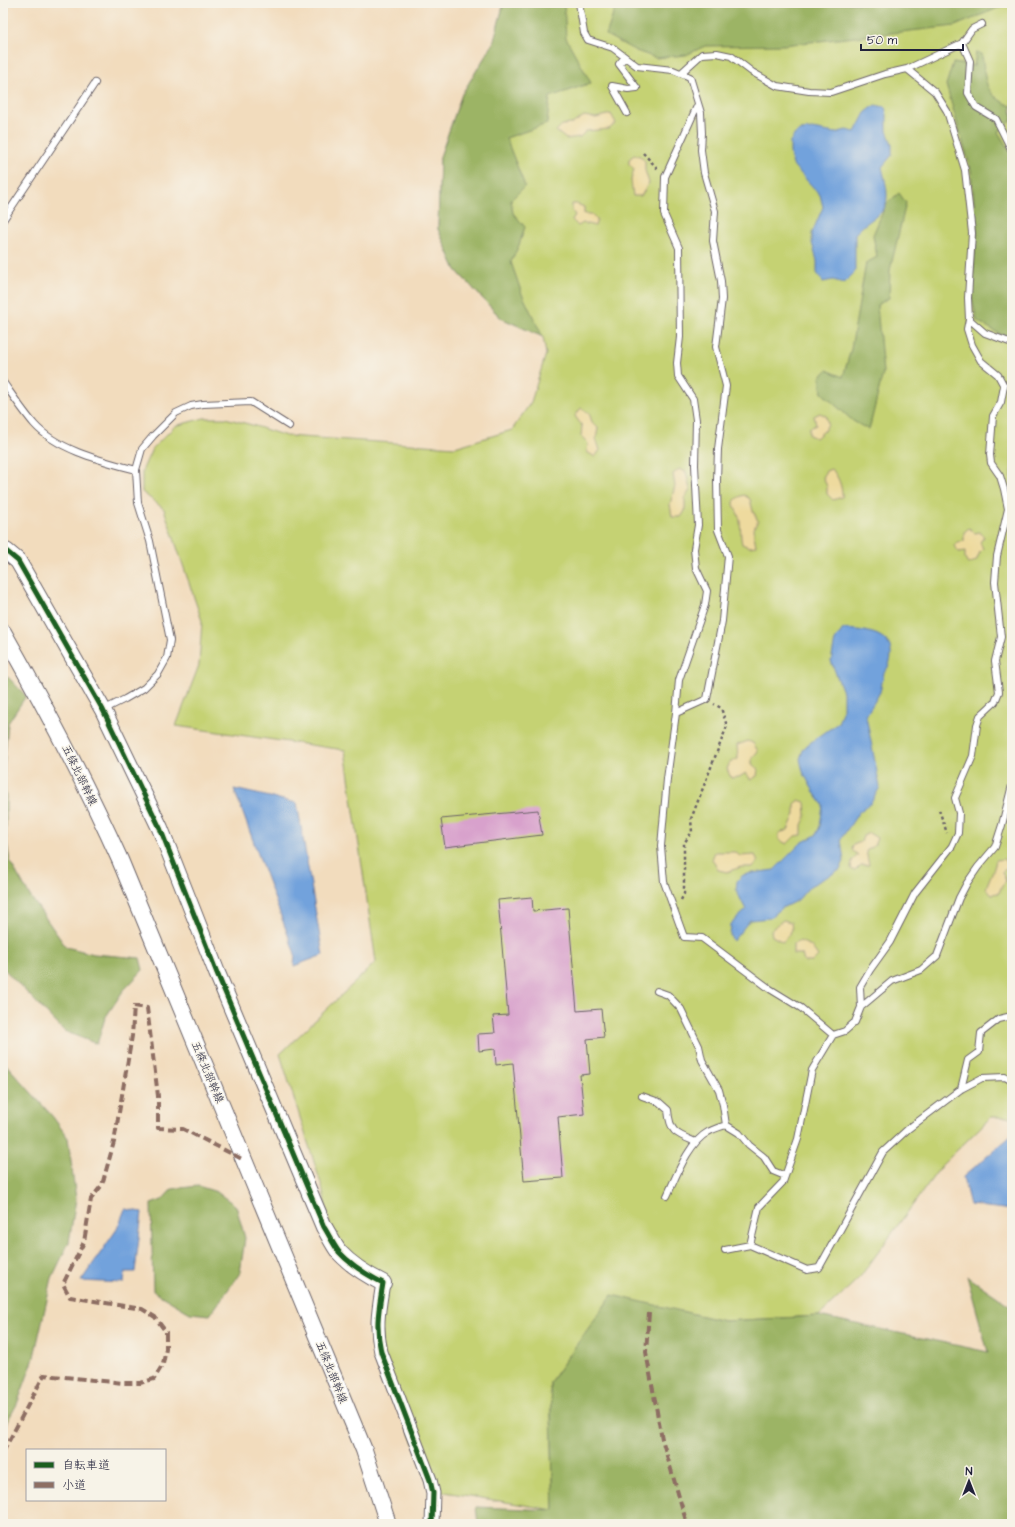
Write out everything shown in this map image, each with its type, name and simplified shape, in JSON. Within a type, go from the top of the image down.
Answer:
[{"type":"street","points":[[3,550],[18,560],[103,710],[160,828],[217,973],[324,1227],[339,1252],[370,1277],[383,1283],[377,1319],[377,1336],[381,1352],[430,1480],[433,1493],[432,1524]]},
{"type":"street","name":"五條北部幹線","points":[[3,632],[46,707],[106,828],[120,860],[364,1450],[388,1524]]},
{"type":"lane","points":[[579,3],[584,34],[588,40],[613,48],[637,66],[673,70],[690,77],[701,113],[702,158],[704,173],[715,211],[713,241],[721,280],[722,299],[716,346],[726,386],[718,450],[718,530],[728,556],[722,621],[707,699],[676,713]]},
{"type":"lane","points":[[681,73],[702,54],[717,53],[731,56],[752,72],[777,86],[809,91],[831,92],[885,74],[907,69],[962,43],[972,29],[982,24]]},
{"type":"lane","points":[[962,43],[970,61],[968,93],[976,107],[996,119],[1012,151]]},
{"type":"lane","points":[[625,57],[619,64],[637,88],[628,89],[612,86],[627,113]]},
{"type":"lane","points":[[750,1244],[759,1207],[783,1182],[798,1139],[812,1070],[833,1035],[845,1031],[855,1022],[861,1007],[860,987],[890,942],[915,893],[952,846],[958,833],[959,813],[955,798],[974,756],[977,725],[980,716],[995,702],[998,692],[995,661],[1001,637],[996,575],[997,556],[1008,509],[1000,476],[991,463],[990,455],[993,416],[1001,402],[1004,386],[998,375],[981,361],[972,344],[967,329],[969,319],[968,298],[972,233],[965,170],[947,110],[935,92],[907,69]]},
{"type":"lane","points":[[3,220],[95,83]]},
{"type":"lane","points":[[698,104],[665,177],[664,214],[679,248],[680,337],[677,362],[678,376],[693,399],[696,420],[695,465],[698,525],[694,549],[696,568],[707,591],[705,605],[680,680],[667,779],[661,846],[664,882],[684,937],[702,938],[770,989],[801,1008],[833,1035]]},
{"type":"lane","points":[[969,319],[985,333],[1012,343]]},
{"type":"lane","points":[[3,382],[34,425],[52,440],[95,459],[136,470]]},
{"type":"lane","points":[[103,710],[144,688],[158,674],[167,658],[170,640],[150,541],[138,503],[136,470],[142,449],[152,436],[176,413],[191,406],[203,404],[251,402],[289,426]]},
{"type":"lane","points":[[861,1007],[892,981],[921,970],[937,956],[967,883],[995,847],[1012,785]]},
{"type":"lane","points":[[657,991],[668,995],[681,1009],[699,1046],[702,1060],[718,1090],[723,1105],[726,1125],[739,1133],[749,1145],[764,1157],[773,1171],[785,1176]]},
{"type":"lane","points":[[961,1089],[968,1060],[979,1052],[981,1033],[998,1019],[1012,1016]]},
{"type":"lane","points":[[725,1250],[750,1244],[807,1270],[819,1268],[883,1152],[908,1129],[961,1089],[982,1078],[1005,1077],[1012,1081]]},
{"type":"lane","points":[[642,1096],[659,1102],[668,1110],[669,1123],[674,1132],[696,1142]]},
{"type":"lane","points":[[667,1196],[682,1164],[696,1142],[707,1132],[726,1125]]},
{"type":"path","points":[[643,153],[665,177]]},
{"type":"path","points":[[674,911],[684,894],[684,843],[692,832],[691,819],[727,726],[721,708],[707,699]]},
{"type":"path","points":[[939,810],[952,846]]},
{"type":"green space","points":[[504,3],[1012,3],[1012,1117],[991,1117],[942,1165],[860,1277],[819,1316],[724,1321],[612,1296],[550,1382],[554,1510],[433,1490],[379,1356],[379,1294],[376,1271],[356,1263],[340,1241],[329,1222],[322,1187],[280,1054],[376,962],[345,750],[176,726],[199,665],[202,621],[164,509],[142,492],[142,471],[152,449],[175,426],[204,418],[225,418],[286,436],[455,447],[512,430],[531,402],[546,354],[543,337],[501,318],[456,270],[438,229],[440,157],[462,94],[493,44]]},
{"type":"green space","points":[[504,3],[564,3],[566,38],[591,83],[550,97],[547,124],[506,138],[525,186],[511,200],[513,213],[525,227],[511,262],[522,294],[543,337],[501,318],[456,270],[438,229],[440,157],[462,94],[493,44]]},
{"type":"green space","points":[[617,3],[1010,3],[955,26],[783,45],[705,46],[686,55],[656,58],[636,51],[606,35]]},
{"type":"green space","points":[[976,52],[982,55],[986,79],[991,91],[995,97],[1011,106],[1012,120],[998,132],[1012,155],[1012,337],[1000,334],[977,321],[971,294],[977,233],[971,170],[946,85],[953,63],[974,66]]},
{"type":"green space","points":[[899,193],[906,203],[890,270],[889,298],[877,305],[883,373],[869,430],[853,421],[822,393],[820,377],[827,370],[843,377],[851,349],[866,263],[877,257],[873,235],[886,204]]},
{"type":"green space","points":[[8,677],[26,696],[8,723],[4,769],[6,836],[10,862],[30,896],[66,947],[94,954],[140,958],[143,970],[123,991],[105,1018],[97,1044],[64,1031],[3,968],[3,679]]},
{"type":"green space","points":[[3,1061],[53,1117],[68,1138],[76,1199],[69,1242],[52,1278],[33,1361],[17,1404],[3,1429]]},
{"type":"green space","points":[[198,1186],[217,1192],[236,1206],[245,1238],[240,1273],[210,1315],[190,1313],[153,1291],[151,1204],[162,1200],[172,1189]]},
{"type":"green space","points":[[967,1276],[1012,1307],[1012,1524],[478,1524],[476,1507],[554,1510],[550,1382],[612,1295],[724,1321],[819,1316],[988,1352]]},
{"type":"sand","points":[[611,114],[616,123],[609,129],[586,131],[580,137],[566,139],[556,131],[562,125],[572,124],[584,116],[596,118]]},
{"type":"sand","points":[[634,155],[640,156],[645,161],[645,170],[649,183],[641,196],[633,196],[631,180],[634,169],[629,164],[629,159]]},
{"type":"sand","points":[[572,204],[577,204],[584,207],[584,214],[591,214],[597,220],[595,226],[583,223],[578,226],[572,220],[575,215],[572,211]]},
{"type":"sand","points":[[581,408],[589,413],[592,422],[598,428],[596,439],[600,450],[595,457],[587,452],[588,443],[581,436],[582,426],[575,416]]},
{"type":"sand","points":[[820,413],[826,416],[828,424],[824,431],[816,438],[809,435],[809,428],[816,425],[814,416]]},
{"type":"sand","points":[[679,469],[686,472],[690,490],[685,498],[685,511],[681,517],[672,517],[670,504],[675,486],[673,474]]},
{"type":"sand","points":[[831,469],[838,478],[842,494],[842,497],[833,500],[827,494],[827,486],[823,478],[826,471]]},
{"type":"sand","points":[[744,495],[750,499],[753,511],[758,521],[753,529],[756,546],[749,547],[742,544],[740,521],[734,503],[738,497]]},
{"type":"sand","points":[[969,528],[975,533],[980,532],[984,537],[980,542],[983,549],[976,561],[968,564],[965,558],[965,551],[959,552],[954,546],[957,542],[964,541],[964,532]]},
{"type":"sand","points":[[748,741],[753,743],[758,751],[752,758],[752,764],[758,769],[757,776],[751,780],[746,773],[739,777],[731,778],[727,769],[730,762],[738,759],[737,745]]},
{"type":"sand","points":[[798,800],[805,802],[806,816],[802,825],[802,835],[795,836],[787,844],[779,840],[779,833],[788,830],[795,814],[795,804]]},
{"type":"sand","points":[[869,833],[877,838],[874,846],[866,851],[869,865],[861,865],[855,871],[851,869],[852,861],[858,855],[852,850],[853,845],[861,842],[863,836]]},
{"type":"sand","points":[[715,852],[735,852],[740,856],[755,855],[758,861],[753,867],[741,867],[727,872],[718,870],[712,859]]},
{"type":"sand","points":[[1004,859],[1008,867],[1002,872],[1006,881],[1002,885],[999,893],[992,894],[986,889],[987,885],[996,860]]},
{"type":"sand","points":[[783,920],[791,922],[792,930],[783,942],[772,936],[771,930]]},
{"type":"sand","points":[[800,941],[811,946],[818,956],[812,962],[804,962],[802,954],[793,954],[793,944]]},
{"type":"water","points":[[875,105],[885,107],[887,115],[887,131],[892,144],[892,155],[882,167],[887,192],[886,204],[879,214],[855,234],[855,272],[844,283],[833,280],[823,282],[817,273],[817,261],[812,243],[812,233],[823,207],[820,195],[793,165],[790,153],[790,142],[794,135],[801,130],[812,129],[835,133],[846,130],[855,132],[865,113]]},
{"type":"water","points":[[843,629],[871,632],[879,635],[890,646],[891,654],[889,665],[884,673],[880,692],[866,716],[880,787],[871,803],[859,812],[841,839],[844,861],[840,870],[810,886],[798,900],[782,908],[770,918],[750,920],[733,941],[730,936],[731,924],[746,910],[736,890],[737,881],[743,875],[774,870],[801,843],[816,835],[820,826],[823,805],[803,772],[800,759],[803,750],[807,745],[838,723],[843,709],[843,692],[831,661],[835,640]]},
{"type":"water","points":[[234,789],[297,803],[323,955],[294,966],[295,954]]},
{"type":"water","points":[[1012,1135],[1012,1210],[970,1205],[963,1177]]},
{"type":"water","points":[[125,1209],[142,1212],[135,1272],[125,1272],[124,1283],[81,1281],[117,1229]]},
{"type":"building","points":[[538,810],[542,835],[445,847],[441,819]]},
{"type":"building","points":[[532,897],[533,911],[568,908],[577,1011],[601,1009],[604,1037],[587,1039],[590,1074],[580,1075],[584,1114],[558,1117],[563,1178],[524,1181],[513,1063],[496,1065],[495,1049],[479,1051],[478,1034],[495,1033],[493,1016],[508,1015],[498,900]]},
{"type":"marked path","points":[[3,1452],[44,1375],[124,1383],[140,1383],[154,1379],[163,1364],[166,1349],[166,1332],[155,1317],[142,1309],[70,1297],[63,1284],[84,1242],[91,1199],[102,1185],[114,1142],[132,1036],[134,1006],[147,1008],[158,1096],[158,1128],[183,1129],[244,1160]]},
{"type":"marked path","points":[[649,1313],[646,1352],[662,1439],[687,1524]]},
{"type":"cycle path","points":[[3,550],[18,561],[103,710],[160,828],[217,973],[324,1227],[337,1249],[344,1257],[371,1277],[383,1283],[378,1325],[381,1352],[430,1480],[433,1493],[432,1524]]}]
